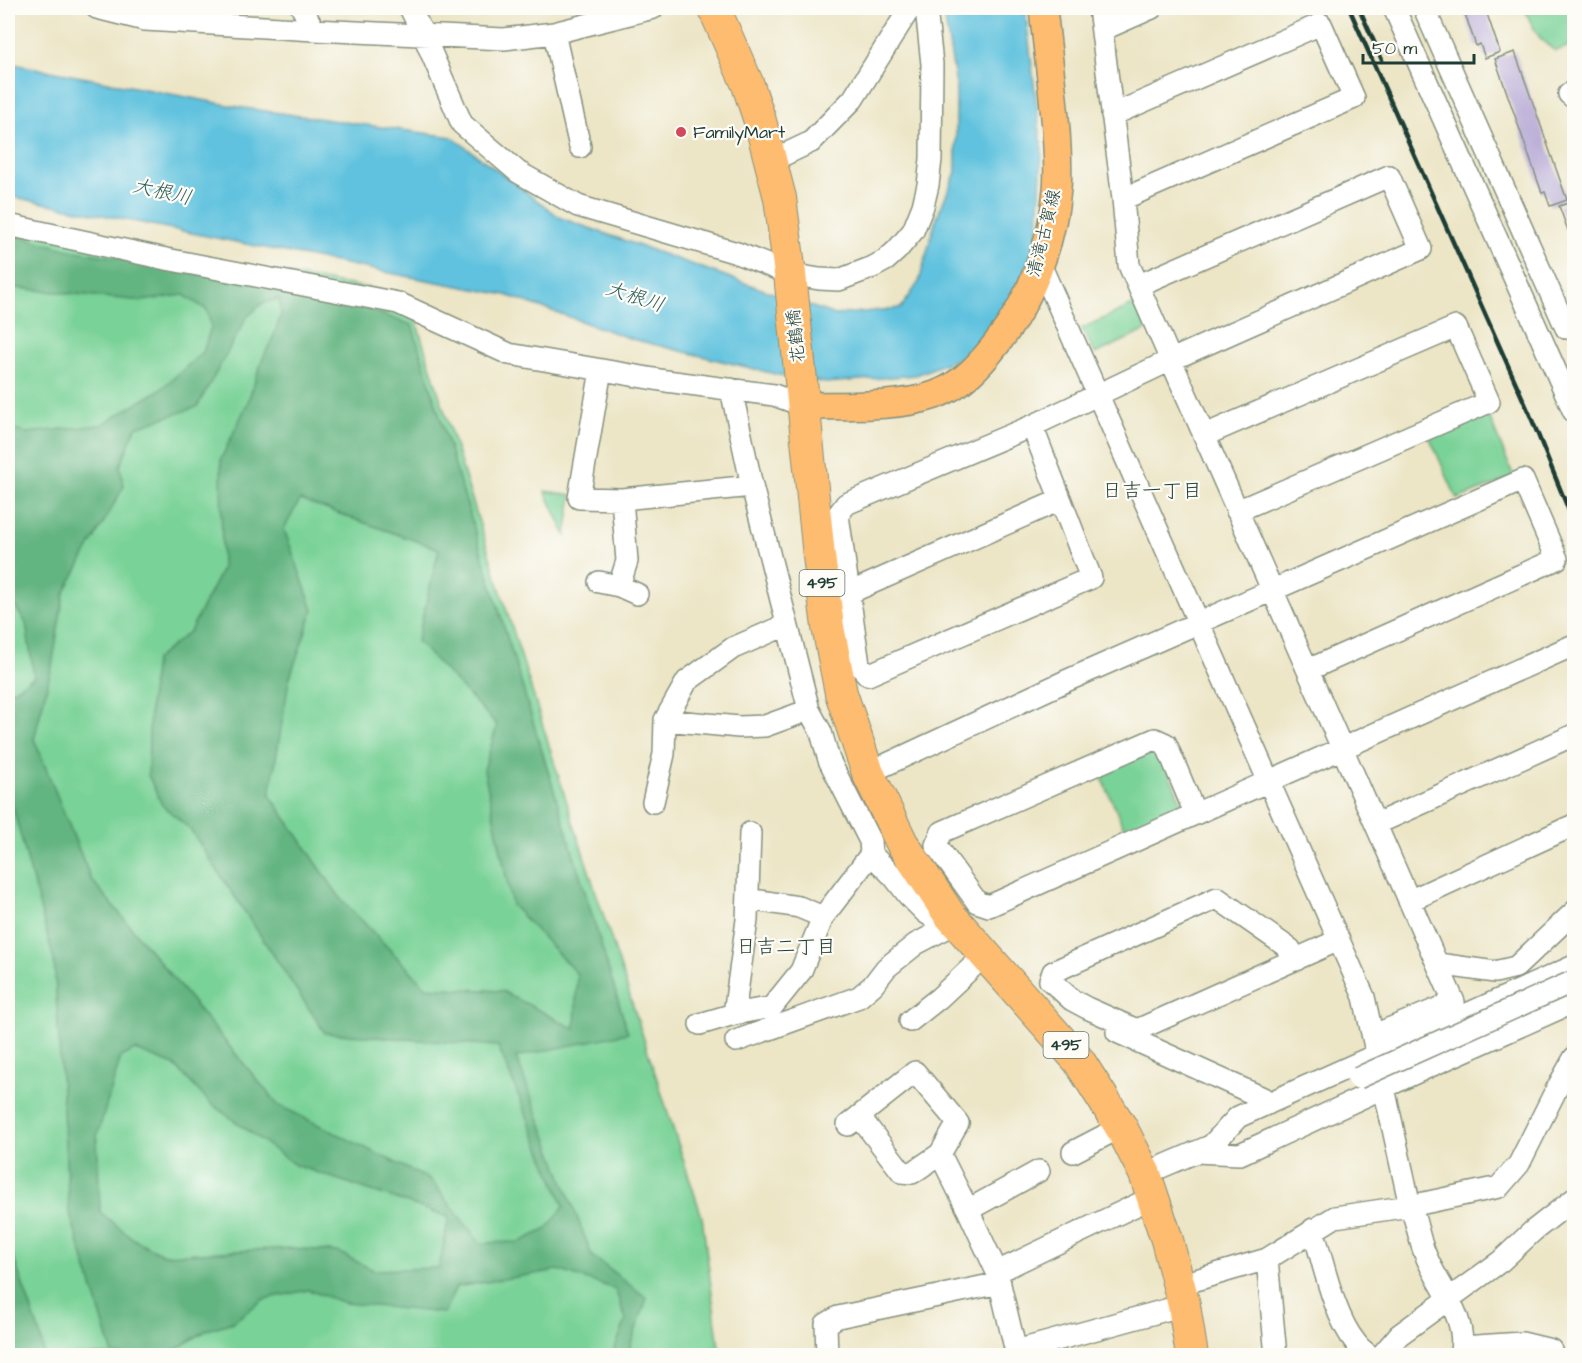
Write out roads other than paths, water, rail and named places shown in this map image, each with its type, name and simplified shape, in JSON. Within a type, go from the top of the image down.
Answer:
[{"type":"highway","name":"495","points":[[714,8],[748,86],[771,161],[780,198],[791,278]]},
{"type":"highway","name":"花鶴橋","points":[[791,278],[803,397]]},
{"type":"highway","name":"495","points":[[803,397],[828,627],[841,693],[864,760],[902,843],[953,918],[1079,1061],[1121,1127],[1149,1185],[1182,1295],[1192,1356]]},
{"type":"main road","name":"清滝古賀線","points":[[803,397],[864,405],[913,400],[935,395],[969,375],[1007,332],[1040,264],[1057,189],[1055,119],[1043,8]]},
{"type":"street","points":[[97,8],[145,20],[504,39],[554,33],[653,8]]},
{"type":"street","points":[[302,8],[314,30]]},
{"type":"street","points":[[410,8],[462,124],[518,172],[578,206],[737,253],[791,278],[839,280],[853,276],[886,260],[897,250],[913,231],[928,185],[931,159],[932,64],[926,8]]},
{"type":"street","points":[[771,161],[811,141],[853,99],[910,8]]},
{"type":"street","points":[[827,1356],[826,1324],[838,1317],[998,1277],[1149,1185],[1203,1149],[1238,1117],[1268,1104],[1454,1002],[1130,265],[1099,8]]},
{"type":"street","points":[[1102,30],[1152,8]]},
{"type":"street","points":[[1394,8],[1575,412]]},
{"type":"street","points":[[1424,8],[1570,326],[1542,338]]},
{"type":"street","points":[[1112,115],[1321,24],[1354,98],[1123,199]]},
{"type":"street","points":[[554,33],[580,147]]},
{"type":"street","points":[[1032,426],[1091,578],[868,675],[859,665],[838,515],[846,504],[1032,426],[1171,360],[1421,249],[1389,176],[1138,285]]},
{"type":"street","points":[[8,225],[166,259],[398,303],[509,354],[666,381],[803,397]]},
{"type":"street","points":[[1040,264],[1364,997],[1410,1206],[1417,1222],[1423,1250],[1448,1299],[1462,1334],[1461,1351],[1506,1351],[1522,1343],[1551,1350]]},
{"type":"street","points":[[1205,435],[1456,327],[1489,402],[1237,511]]},
{"type":"street","points":[[602,370],[579,498],[622,499],[752,486]]},
{"type":"street","points":[[731,388],[786,625],[809,710],[821,732],[829,760],[870,841],[871,854],[926,913],[937,920],[953,918]]},
{"type":"street","points":[[829,760],[864,760],[1066,681],[1201,624],[1523,480],[1557,559],[1308,670]]},
{"type":"street","points":[[618,587],[627,561],[622,499]]},
{"type":"street","points":[[849,593],[1060,500]]},
{"type":"street","points":[[653,802],[664,754],[665,720],[687,681],[733,648],[786,625]]},
{"type":"street","points":[[1195,813],[1166,744],[1155,739],[942,832],[936,845],[977,902],[989,906],[1575,645]]},
{"type":"street","points":[[665,720],[739,727],[765,726],[809,710]]},
{"type":"street","points":[[1376,824],[1575,735]]},
{"type":"street","points":[[1409,901],[1575,825]]},
{"type":"street","points":[[734,1014],[747,920],[750,833]]},
{"type":"street","points":[[700,1024],[734,1014],[772,1008],[801,971],[823,917],[871,854]]},
{"type":"street","points":[[1296,960],[1290,949],[1217,898],[1053,972],[1050,980],[1080,1004],[1137,1030],[1296,960],[1340,940]]},
{"type":"street","points":[[748,899],[799,907],[823,917]]},
{"type":"street","points":[[1438,964],[1495,972],[1516,968],[1575,912]]},
{"type":"street","points":[[736,1041],[859,997],[873,986],[886,968],[953,918]]},
{"type":"street","points":[[910,1021],[939,998],[985,955]]},
{"type":"street","points":[[1376,1045],[1575,966]]},
{"type":"street","points":[[1203,1149],[1575,981]]},
{"type":"street","points":[[1203,1149],[1240,1154],[1575,1002]]},
{"type":"street","points":[[1039,1014],[1068,1010],[1263,1098],[1268,1104]]},
{"type":"street","points":[[940,1154],[998,1277],[1017,1353],[1182,1295],[1267,1259],[1335,1217],[1410,1206],[1499,1187],[1519,1164],[1546,1109],[1575,1058]]},
{"type":"street","points":[[915,1072],[958,1123],[940,1154],[912,1173],[902,1172],[854,1120],[915,1072]]},
{"type":"street","points":[[1073,1152],[1121,1127]]},
{"type":"street","points":[[968,1210],[1039,1171]]},
{"type":"street","points":[[1381,1356],[1399,1335],[1501,1261],[1533,1231],[1575,1199]]},
{"type":"street","points":[[1313,1229],[1334,1300],[1346,1328],[1356,1344],[1370,1356]]},
{"type":"street","points":[[1267,1259],[1276,1356]]},
{"type":"water","name":"大根川","points":[[943,8],[1025,8],[1042,150],[1038,232],[1015,301],[969,354],[916,375],[827,383],[783,376],[632,339],[506,295],[8,196],[8,63],[244,108],[452,137],[561,218],[835,315],[901,308],[919,282],[936,219],[956,172],[956,85]]},
{"type":"railway","points":[[1349,8],[1530,415],[1574,523]]},
{"type":"railway","points":[[1359,8],[1382,60]]},
{"type":"place","name":"FamilyMart","points":[[681,132]]},
{"type":"district","name":"日吉一丁目","points":[[1152,491]]},
{"type":"district","name":"日吉二丁目","points":[[786,947]]}]
